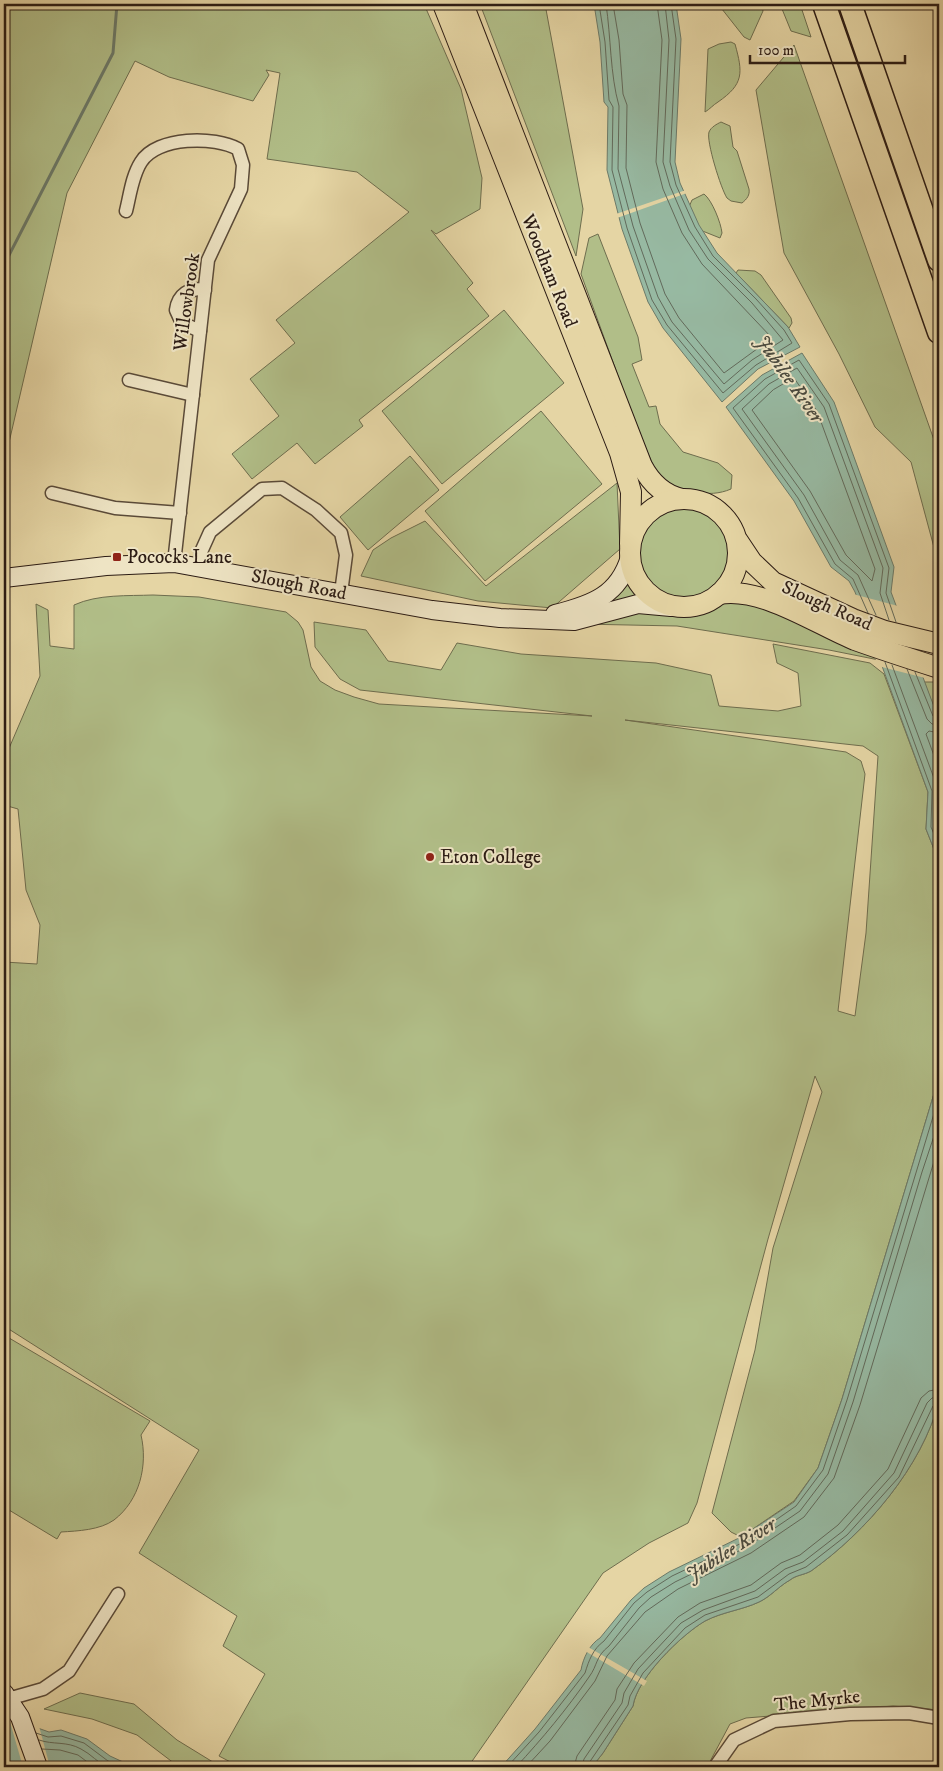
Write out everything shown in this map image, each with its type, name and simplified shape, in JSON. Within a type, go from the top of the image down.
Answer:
[{"type":"highway","points":[[824,4],[939,332]]},
{"type":"highway","points":[[850,4],[939,260]]},
{"type":"main road","name":"Woodham Road","points":[[443,4],[620,453],[631,492],[630,550]]},
{"type":"main road","name":"Woodham Road","points":[[463,4],[642,466],[659,489],[682,499]]},
{"type":"main road","points":[[682,499],[704,503],[719,512],[733,530],[738,550],[735,570],[727,586],[719,594],[695,606],[672,607],[646,592],[637,580],[630,550],[636,528],[650,511],[670,501],[682,499]]},
{"type":"main road","name":"Slough Road","points":[[735,537],[752,562],[774,582],[853,619],[885,631],[939,644]]},
{"type":"main road","name":"Slough Road","points":[[533,619],[573,609],[605,595],[622,576],[630,550]]},
{"type":"main road","name":"Slough Road","points":[[4,578],[106,566],[174,563],[432,610],[500,618],[574,621],[638,604],[672,607]]},
{"type":"main road","name":"Slough Road","points":[[719,594],[744,592],[759,596],[854,639],[939,668]]},
{"type":"main road","points":[[6,1696],[20,1717],[38,1767]]},
{"type":"street","name":"Willowbrook","points":[[126,211],[133,180],[142,161],[156,148],[166,144],[198,141],[228,143],[238,149],[243,165],[241,188],[208,260],[174,563]]},
{"type":"street","points":[[200,331],[182,323],[176,310],[179,297],[194,290],[205,290]]},
{"type":"street","points":[[129,380],[193,395]]},
{"type":"street","points":[[200,568],[201,552],[210,532],[262,489],[282,488],[316,510],[341,533],[346,555],[341,593]]},
{"type":"street","points":[[52,492],[115,508],[180,513]]},
{"type":"street","points":[[6,1696],[42,1689],[69,1672],[118,1594]]},
{"type":"street","name":"The Myrke","points":[[715,1767],[734,1740],[774,1721],[860,1714],[909,1713],[939,1718]]},
{"type":"shaded area","points":[[4,4],[424,4],[461,89],[482,178],[480,209],[436,234],[431,230],[473,283],[467,289],[489,316],[359,420],[363,426],[315,464],[297,443],[252,479],[232,454],[279,416],[250,379],[295,343],[276,320],[409,212],[357,172],[267,159],[280,73],[266,70],[269,75],[253,101],[169,77],[135,61],[67,193],[4,464]]},
{"type":"shaded area","points":[[480,4],[545,4],[583,209],[576,256]]},
{"type":"shaded area","points":[[718,4],[762,4],[763,11],[750,40],[744,37]]},
{"type":"shaded area","points":[[780,4],[800,4],[811,37],[791,31]]},
{"type":"shaded area","points":[[731,42],[735,44],[738,54],[740,70],[737,83],[727,96],[705,112],[708,49],[719,44]]},
{"type":"shaded area","points":[[794,45],[939,454],[939,566],[911,462],[875,427],[839,354],[784,253],[756,90]]},
{"type":"shaded area","points":[[721,122],[730,126],[733,147],[737,151],[749,189],[748,197],[742,203],[731,201],[727,198],[712,154],[709,132]]},
{"type":"shaded area","points":[[704,194],[713,206],[718,218],[722,233],[720,238],[700,230],[689,207],[692,200]]},
{"type":"shaded area","points":[[598,234],[638,337],[642,360],[632,364],[649,407],[656,406],[660,424],[683,452],[718,463],[732,475],[731,489],[722,492],[705,493],[687,491],[661,483],[638,431],[581,274],[589,238]]},
{"type":"shaded area","points":[[738,270],[755,271],[761,275],[791,318],[792,323],[789,328],[736,273]]},
{"type":"shaded area","points":[[504,310],[564,383],[442,484],[382,411]]},
{"type":"shaded area","points":[[541,411],[602,484],[485,581],[425,511]]},
{"type":"shaded area","points":[[410,456],[439,490],[368,550],[340,517]]},
{"type":"shaded area","points":[[617,483],[620,549],[552,608],[478,601],[361,576],[373,550],[391,538],[425,521],[486,586]]},
{"type":"shaded area","points":[[684,506],[702,509],[717,520],[728,535],[731,553],[728,571],[717,586],[702,597],[684,600],[666,597],[651,586],[640,571],[637,553],[640,535],[651,520],[666,509]]},
{"type":"shaded area","points":[[630,578],[642,597],[596,604]]},
{"type":"shaded area","name":"Eton College","points":[[153,595],[199,597],[286,612],[298,622],[303,630],[311,667],[320,681],[335,690],[379,704],[592,716],[360,690],[340,679],[315,647],[314,622],[366,630],[388,661],[441,670],[457,643],[521,654],[656,663],[711,675],[719,706],[778,711],[801,706],[798,673],[777,663],[773,644],[870,663],[884,674],[928,792],[926,829],[939,862],[939,1077],[842,1399],[818,1468],[794,1501],[741,1537],[731,1532],[712,1513],[755,1350],[773,1248],[822,1092],[815,1076],[768,1239],[697,1503],[688,1523],[649,1543],[603,1573],[468,1767],[240,1767],[219,1756],[265,1674],[223,1646],[237,1616],[139,1553],[199,1450],[4,1326],[4,962],[37,964],[40,925],[26,890],[18,809],[4,805],[4,760],[40,676],[36,604],[48,610],[50,646],[74,649],[74,605],[103,597]],"holes":[[[625,720],[863,746],[878,756],[866,933],[855,1016],[838,1011],[865,774],[861,761],[846,752]]]},
{"type":"shaded area","points":[[740,597],[894,663],[829,650],[677,626],[580,624],[633,611],[655,609],[686,613],[696,612]]},
{"type":"shaded area","points":[[924,682],[939,682],[939,720]]},
{"type":"shaded area","points":[[4,1335],[150,1421],[141,1435],[143,1446],[142,1470],[136,1492],[123,1512],[114,1520],[102,1526],[89,1529],[61,1532],[57,1539],[4,1507]]},
{"type":"shaded area","points":[[939,1401],[939,1710],[893,1706],[746,1718],[730,1724],[707,1767],[592,1767],[633,1706],[636,1695],[651,1670],[684,1636],[705,1621],[718,1615],[759,1602],[792,1578],[811,1571],[852,1537],[871,1517],[906,1474],[931,1426]]},
{"type":"shaded area","points":[[80,1693],[134,1704],[177,1740],[221,1767],[179,1767],[137,1735],[92,1719],[44,1709]]},
{"type":"water","points":[[594,4],[676,4],[681,39],[675,162],[680,183],[699,225],[717,253],[788,327],[800,347],[758,369],[722,402],[663,328],[648,302],[622,229],[607,170],[608,107],[604,102],[600,42]]},
{"type":"water","name":"Jubilee River","points":[[802,353],[834,402],[894,567],[891,592],[939,720],[939,862],[926,829],[928,792],[855,592],[849,581],[831,567],[794,501],[726,407],[762,375]]},
{"type":"water","name":"Jubilee River","points":[[939,1077],[939,1401],[931,1426],[906,1474],[852,1537],[811,1571],[792,1578],[759,1602],[718,1615],[705,1621],[684,1636],[651,1670],[636,1695],[633,1706],[592,1767],[501,1767],[535,1729],[581,1670],[585,1656],[590,1648],[631,1600],[644,1588],[669,1572],[741,1537],[794,1502],[818,1468],[842,1399]]},
{"type":"water","points":[[4,1716],[49,1732],[61,1730],[87,1739],[110,1756],[134,1767],[4,1767]]},
{"type":"pier","points":[[686,190],[687,193],[617,218],[616,214]]},
{"type":"pier","points":[[853,594],[898,606],[925,678],[878,666]]},
{"type":"pier","points":[[588,1647],[647,1681],[644,1686],[585,1651]]},
{"type":"pier","points":[[8,1715],[39,1726],[50,1767],[23,1767]]},
{"type":"waterway","points":[[4,265],[113,53],[117,4]]},
{"type":"place","name":"Pococks Lane","points":[[117,557]]},
{"type":"place","name":"Eton College","points":[[430,857]]}]
